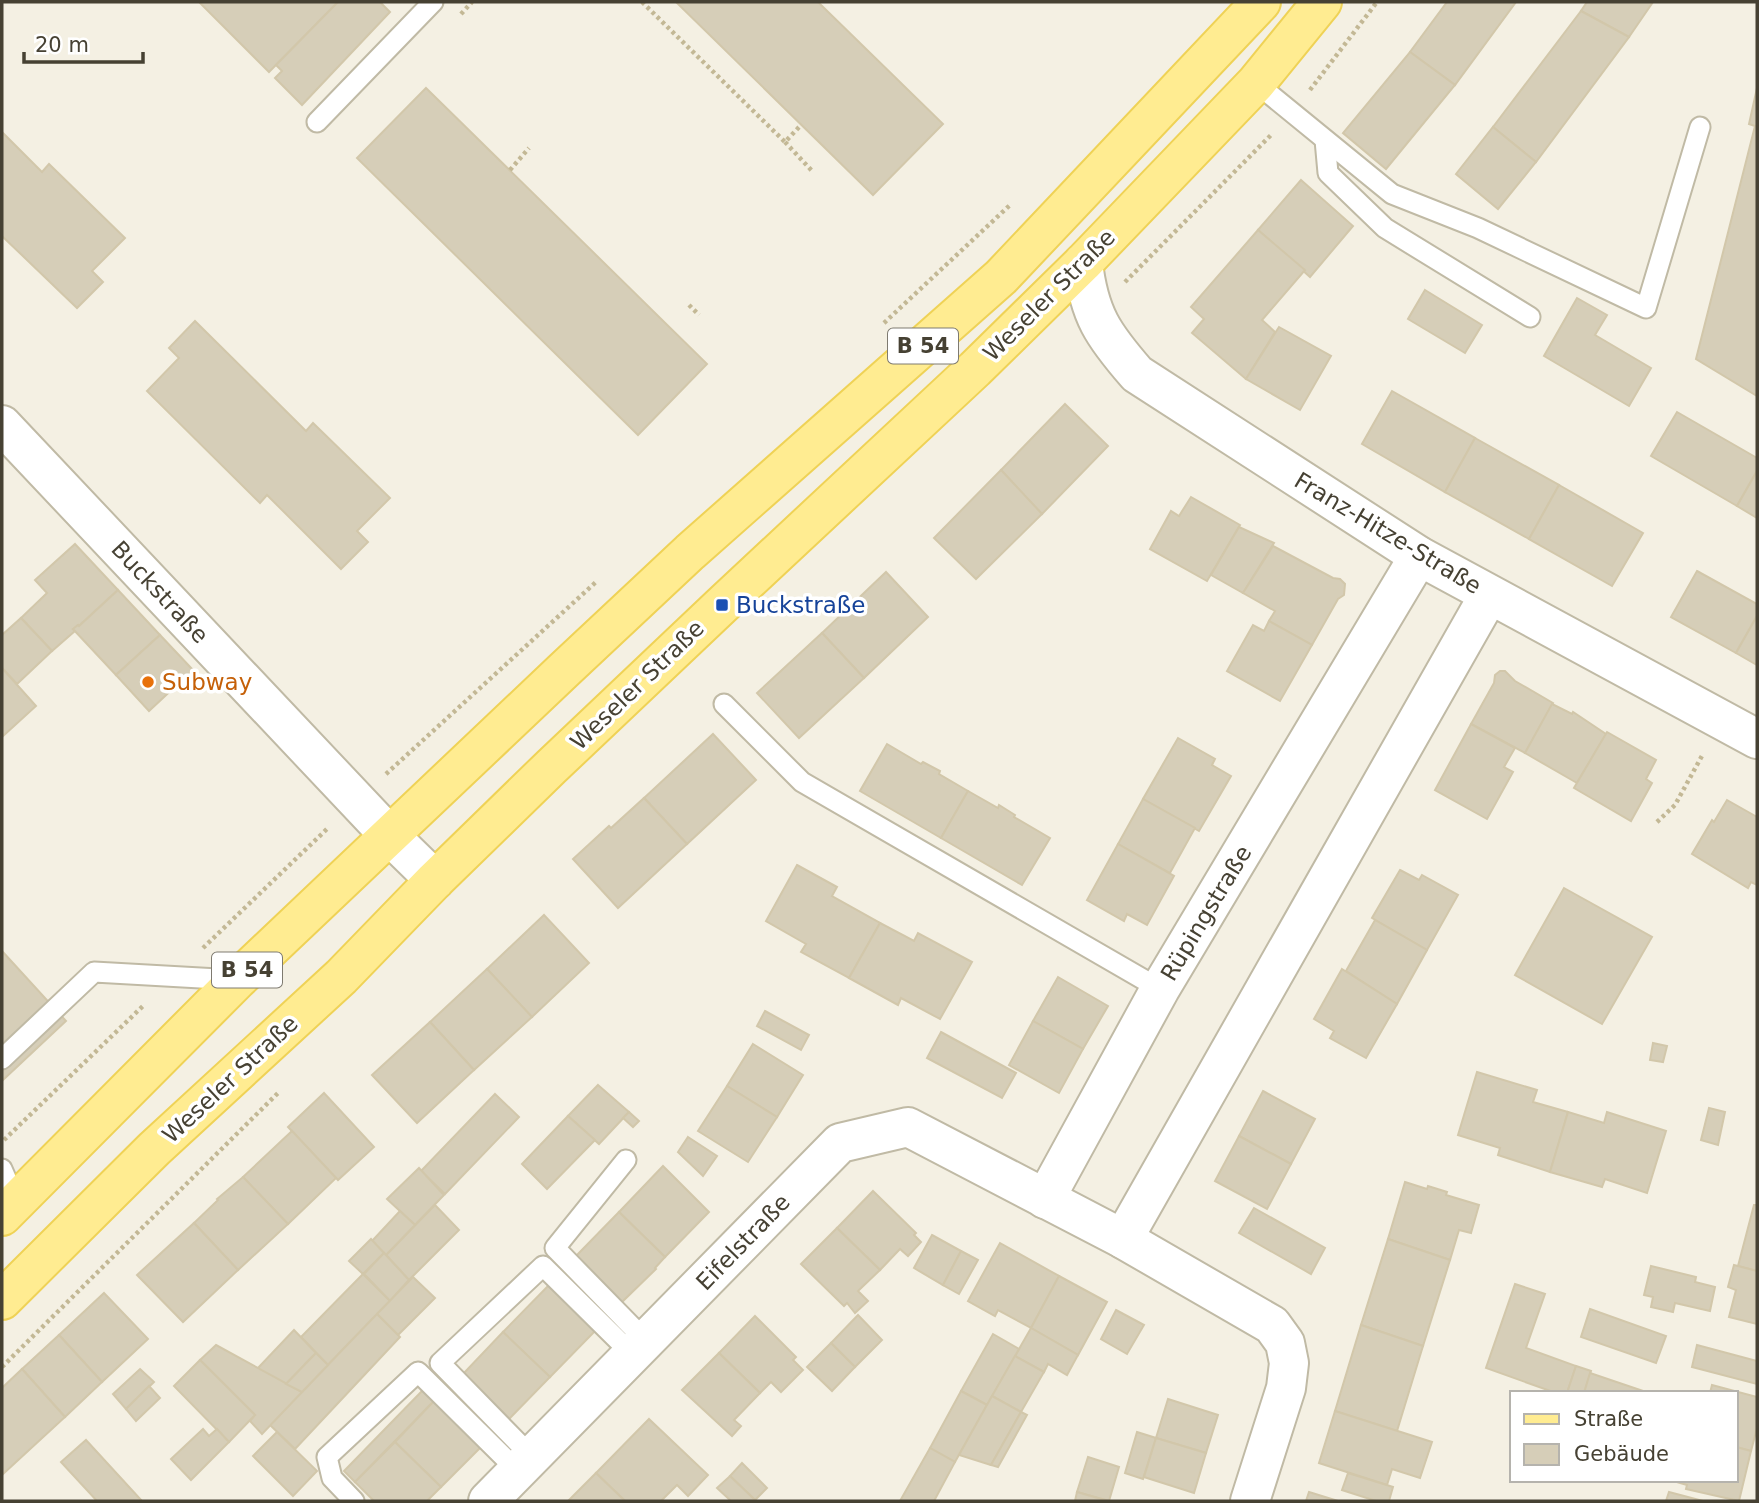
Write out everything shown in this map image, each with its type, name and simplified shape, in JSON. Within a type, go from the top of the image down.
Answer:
[{"type":"main road","name":"Weseler Straße","points":[[6,1195],[690,552],[1001,277],[1261,2]]},
{"type":"main road","name":"Weseler Straße","points":[[2,1300],[154,1149],[341,977],[435,880],[722,604],[975,369],[1083,263],[1256,83],[1322,2]]},
{"type":"street","name":"Franz-Hitze-Straße","points":[[1083,263],[1086,290],[1094,314],[1110,343],[1137,374],[1419,556],[1757,739]]},
{"type":"street","name":"Buckstraße","points":[[2,425],[390,836],[435,880]]},
{"type":"street","name":"Rüpingstraße","points":[[1045,1199],[1160,989],[1419,556]]},
{"type":"street","points":[[1123,1239],[1489,595]]},
{"type":"street","name":"Eifelstraße","points":[[488,1501],[840,1143],[908,1128],[1045,1199]]},
{"type":"street","points":[[1045,1199],[1123,1239],[1272,1325],[1284,1343],[1289,1363],[1286,1388],[1250,1501]]},
{"type":"lane","points":[[317,122],[433,2]]},
{"type":"lane","points":[[1256,83],[1392,194],[1478,228],[1646,308],[1700,127]]},
{"type":"lane","points":[[1325,139],[1328,173],[1385,228],[1530,317]]},
{"type":"lane","points":[[724,704],[802,782],[1160,989]]},
{"type":"lane","points":[[2,1059],[94,972],[237,980]]},
{"type":"lane","points":[[626,1160],[555,1248],[639,1347]]},
{"type":"lane","points":[[525,1464],[440,1363],[543,1266],[639,1347]]},
{"type":"lane","points":[[354,1501],[332,1478],[327,1457],[418,1372],[525,1464]]},
{"type":"path","points":[[646,3],[813,172]]},
{"type":"path","points":[[785,142],[801,125]]},
{"type":"path","points":[[510,170],[529,148]]},
{"type":"path","points":[[689,305],[699,315]]},
{"type":"path","points":[[1657,822],[1675,805],[1722,720]]},
{"type":"building","points":[[199,2],[338,2],[269,72]]},
{"type":"building","points":[[338,2],[380,2],[390,12],[302,105],[275,78],[282,71],[276,65]]},
{"type":"building","points":[[676,2],[818,2],[943,124],[873,195]]},
{"type":"building","points":[[1447,2],[1516,2],[1455,85],[1410,52]]},
{"type":"building","points":[[1587,2],[1653,2],[1629,37],[1581,11]]},
{"type":"building","points":[[1581,11],[1629,37],[1536,162],[1493,127]]},
{"type":"building","points":[[1410,52],[1455,85],[1386,169],[1343,133]]},
{"type":"building","points":[[426,88],[707,364],[638,435],[357,158]]},
{"type":"building","points":[[1757,88],[1757,396],[1696,359],[1755,126],[1749,124]]},
{"type":"building","points":[[1493,127],[1536,162],[1498,209],[1456,174]]},
{"type":"building","points":[[2,132],[42,172],[49,164],[125,238],[92,271],[103,282],[77,308],[2,236]]},
{"type":"building","points":[[1301,180],[1353,226],[1310,277],[1258,230]]},
{"type":"building","points":[[1258,230],[1305,270],[1262,320],[1275,332],[1246,379],[1192,333],[1204,319],[1191,307]]},
{"type":"building","points":[[1425,290],[1482,325],[1465,353],[1408,319]]},
{"type":"building","points":[[1577,298],[1607,315],[1595,335],[1651,368],[1629,406],[1544,356]]},
{"type":"building","points":[[195,321],[306,431],[313,423],[390,498],[357,531],[368,542],[341,569],[267,495],[260,503],[147,391],[179,358],[169,348]]},
{"type":"building","points":[[1279,327],[1331,356],[1300,410],[1246,379]]},
{"type":"building","points":[[1392,391],[1475,438],[1445,492],[1362,444]]},
{"type":"building","points":[[1065,404],[1108,446],[1042,514],[1001,470]]},
{"type":"building","points":[[1677,412],[1757,458],[1757,471],[1737,506],[1651,456]]},
{"type":"building","points":[[1475,438],[1559,485],[1529,539],[1445,492]]},
{"type":"building","points":[[1001,470],[1042,514],[976,579],[934,538]]},
{"type":"building","points":[[1757,471],[1757,518],[1737,506]]},
{"type":"building","points":[[1559,485],[1643,533],[1612,586],[1529,539]]},
{"type":"building","points":[[1191,497],[1240,525],[1207,581],[1150,549],[1171,511],[1179,516]]},
{"type":"building","points":[[1239,527],[1274,543],[1243,593],[1211,575]]},
{"type":"building","points":[[75,544],[118,590],[52,651],[21,618],[47,593],[35,580]]},
{"type":"building","points":[[1273,546],[1345,584],[1344,595],[1338,599],[1312,645],[1269,621],[1275,611],[1243,593]]},
{"type":"building","points":[[1697,571],[1757,604],[1757,616],[1736,653],[1671,617]]},
{"type":"building","points":[[886,572],[928,617],[864,678],[822,633]]},
{"type":"building","points":[[118,590],[160,635],[116,675],[73,629]]},
{"type":"building","points":[[1757,616],[1757,665],[1736,653]]},
{"type":"building","points":[[21,618],[52,651],[17,684],[2,668],[2,635]]},
{"type":"building","points":[[1269,621],[1312,645],[1280,701],[1227,671],[1253,625],[1264,631]]},
{"type":"building","points":[[822,633],[864,678],[799,738],[757,693]]},
{"type":"building","points":[[160,635],[193,670],[149,711],[116,675]]},
{"type":"building","points":[[2,668],[36,706],[2,737]]},
{"type":"building","points":[[1505,671],[1515,681],[1553,703],[1525,753],[1471,724],[1494,683],[1495,675]]},
{"type":"building","points":[[1552,704],[1572,714],[1573,712],[1606,734],[1577,783],[1525,753]]},
{"type":"building","points":[[1471,724],[1515,748],[1504,767],[1513,772],[1487,819],[1435,790]]},
{"type":"building","points":[[1607,732],[1656,760],[1646,779],[1652,783],[1631,821],[1574,788]]},
{"type":"building","points":[[713,734],[756,780],[687,844],[644,798]]},
{"type":"building","points":[[1178,738],[1215,759],[1212,765],[1231,776],[1199,831],[1143,799]]},
{"type":"building","points":[[887,744],[921,764],[923,762],[940,771],[939,774],[968,791],[941,838],[860,791]]},
{"type":"building","points":[[968,791],[998,808],[999,805],[1050,838],[1022,885],[941,838]]},
{"type":"building","points":[[644,798],[687,844],[618,908],[573,859]]},
{"type":"building","points":[[1143,799],[1195,828],[1170,873],[1118,844]]},
{"type":"building","points":[[1727,800],[1757,817],[1757,885],[1751,882],[1748,888],[1692,854]]},
{"type":"building","points":[[1118,844],[1174,876],[1147,925],[1127,914],[1124,921],[1087,900]]},
{"type":"building","points":[[797,865],[837,887],[832,896],[880,923],[849,978],[801,952],[806,944],[766,921]]},
{"type":"building","points":[[1400,870],[1419,880],[1422,875],[1458,895],[1427,950],[1372,918]]},
{"type":"building","points":[[1564,888],[1652,937],[1602,1024],[1515,975]]},
{"type":"building","points":[[544,915],[589,963],[532,1017],[487,969]]},
{"type":"building","points":[[1375,920],[1427,950],[1397,1004],[1346,971]]},
{"type":"building","points":[[880,923],[914,941],[918,933],[972,962],[940,1019],[901,998],[898,1005],[849,978]]},
{"type":"building","points":[[2,951],[66,1021],[2,1081]]},
{"type":"building","points":[[487,969],[532,1017],[474,1070],[430,1022]]},
{"type":"building","points":[[1342,969],[1397,1004],[1366,1058],[1330,1038],[1334,1031],[1314,1019]]},
{"type":"building","points":[[1058,977],[1108,1006],[1083,1049],[1033,1021]]},
{"type":"building","points":[[765,1011],[809,1035],[801,1050],[757,1026]]},
{"type":"building","points":[[1033,1021],[1083,1049],[1059,1093],[1009,1065]]},
{"type":"building","points":[[430,1022],[474,1070],[417,1123],[372,1075]]},
{"type":"building","points":[[941,1032],[1016,1073],[1002,1098],[927,1058]]},
{"type":"building","points":[[1653,1043],[1667,1046],[1663,1062],[1650,1060]]},
{"type":"building","points":[[753,1044],[803,1075],[777,1117],[727,1086]]},
{"type":"building","points":[[1477,1072],[1537,1090],[1533,1102],[1568,1112],[1550,1172],[1498,1155],[1500,1148],[1458,1135]]},
{"type":"building","points":[[598,1085],[629,1112],[599,1144],[568,1116]]},
{"type":"building","points":[[727,1086],[777,1117],[748,1162],[698,1131]]},
{"type":"building","points":[[1263,1091],[1315,1119],[1291,1164],[1239,1136]]},
{"type":"building","points":[[324,1093],[374,1147],[338,1180],[288,1127]]},
{"type":"building","points":[[495,1094],[519,1117],[445,1194],[421,1171]]},
{"type":"building","points":[[1709,1108],[1725,1112],[1718,1145],[1701,1140]]},
{"type":"building","points":[[629,1112],[639,1121],[633,1127],[623,1118]]},
{"type":"building","points":[[1568,1112],[1604,1123],[1607,1112],[1666,1131],[1647,1193],[1605,1179],[1602,1187],[1550,1172]]},
{"type":"building","points":[[568,1116],[595,1140],[547,1189],[522,1164]]},
{"type":"building","points":[[292,1131],[336,1178],[288,1224],[243,1177]]},
{"type":"building","points":[[1239,1136],[1291,1164],[1267,1209],[1215,1181]]},
{"type":"building","points":[[688,1137],[717,1156],[703,1176],[678,1152]]},
{"type":"building","points":[[663,1166],[709,1212],[665,1257],[619,1212]]},
{"type":"building","points":[[419,1168],[444,1195],[415,1225],[387,1199]]},
{"type":"building","points":[[243,1177],[288,1224],[238,1270],[194,1223]]},
{"type":"building","points":[[1405,1182],[1427,1189],[1428,1186],[1447,1192],[1446,1195],[1479,1205],[1471,1233],[1459,1230],[1450,1260],[1388,1239]]},
{"type":"building","points":[[873,1191],[916,1233],[914,1235],[921,1242],[908,1256],[900,1249],[880,1270],[837,1228]]},
{"type":"building","points":[[435,1205],[459,1230],[409,1280],[386,1255]]},
{"type":"building","points":[[1754,1205],[1757,1205],[1757,1271],[1738,1266]]},
{"type":"building","points":[[1254,1208],[1325,1248],[1311,1274],[1239,1233]]},
{"type":"building","points":[[400,1211],[415,1225],[386,1255],[372,1241]]},
{"type":"building","points":[[619,1212],[665,1257],[622,1302],[575,1257]]},
{"type":"building","points":[[194,1223],[238,1270],[183,1322],[137,1275]]},
{"type":"building","points":[[837,1228],[880,1270],[858,1291],[868,1301],[855,1313],[847,1303],[844,1306],[801,1264]]},
{"type":"building","points":[[932,1235],[961,1251],[943,1285],[914,1268]]},
{"type":"building","points":[[371,1239],[384,1253],[363,1274],[349,1261]]},
{"type":"building","points":[[1388,1239],[1450,1260],[1423,1346],[1361,1325]]},
{"type":"building","points":[[1000,1243],[1059,1276],[1031,1328],[998,1310],[995,1316],[968,1301]]},
{"type":"building","points":[[961,1251],[978,1260],[959,1294],[943,1285]]},
{"type":"building","points":[[384,1253],[409,1280],[390,1301],[364,1274]]},
{"type":"building","points":[[1734,1265],[1757,1271],[1757,1324],[1729,1317],[1736,1290],[1728,1287]]},
{"type":"building","points":[[1651,1266],[1696,1277],[1695,1282],[1715,1287],[1710,1311],[1675,1303],[1673,1312],[1651,1307],[1653,1297],[1644,1295]]},
{"type":"building","points":[[363,1274],[390,1301],[328,1365],[301,1337]]},
{"type":"building","points":[[1059,1276],[1107,1302],[1078,1355],[1031,1328]]},
{"type":"building","points":[[413,1277],[435,1298],[398,1335],[377,1314]]},
{"type":"building","points":[[550,1284],[596,1330],[550,1377],[503,1332]]},
{"type":"building","points":[[1515,1284],[1545,1294],[1526,1348],[1576,1366],[1568,1391],[1550,1391],[1486,1368]]},
{"type":"building","points":[[104,1293],[148,1339],[102,1382],[59,1335]]},
{"type":"building","points":[[1590,1309],[1666,1336],[1656,1363],[1581,1337]]},
{"type":"building","points":[[1116,1310],[1144,1325],[1127,1354],[1101,1339]]},
{"type":"building","points":[[377,1314],[400,1337],[295,1449],[270,1425]]},
{"type":"building","points":[[858,1315],[882,1340],[855,1367],[831,1343]]},
{"type":"building","points":[[755,1316],[796,1357],[793,1360],[803,1370],[781,1392],[771,1382],[760,1393],[719,1353]]},
{"type":"building","points":[[1361,1325],[1423,1346],[1397,1431],[1335,1411]]},
{"type":"building","points":[[1031,1328],[1078,1355],[1067,1375],[1048,1364],[1044,1372],[1015,1356]]},
{"type":"building","points":[[294,1330],[316,1353],[286,1384],[257,1369]]},
{"type":"building","points":[[503,1332],[550,1377],[509,1419],[463,1374]]},
{"type":"building","points":[[993,1334],[1019,1349],[987,1405],[961,1391]]},
{"type":"building","points":[[59,1335],[102,1382],[65,1417],[22,1369]]},
{"type":"building","points":[[831,1343],[855,1367],[832,1391],[807,1367]]},
{"type":"building","points":[[216,1345],[302,1392],[262,1434],[250,1421],[255,1415],[200,1360]]},
{"type":"building","points":[[1697,1345],[1757,1361],[1757,1384],[1692,1367]]},
{"type":"building","points":[[316,1353],[328,1365],[302,1392],[286,1384]]},
{"type":"building","points":[[719,1353],[760,1393],[734,1420],[741,1426],[732,1436],[682,1390]]},
{"type":"building","points":[[1015,1356],[1044,1372],[1021,1412],[992,1396]]},
{"type":"building","points":[[200,1360],[255,1415],[229,1442],[174,1386]]},
{"type":"building","points":[[1576,1366],[1591,1371],[1585,1391],[1568,1391]]},
{"type":"building","points":[[22,1369],[65,1417],[2,1475],[2,1388]]},
{"type":"building","points":[[140,1369],[154,1382],[126,1409],[113,1394]]},
{"type":"building","points":[[1590,1373],[1643,1391],[1585,1391]]},
{"type":"building","points":[[1712,1385],[1734,1391],[1710,1391]]},
{"type":"building","points":[[149,1386],[160,1398],[136,1421],[126,1409]]},
{"type":"building","points":[[423,1390],[434,1401],[355,1482],[344,1471]]},
{"type":"building","points":[[961,1391],[987,1405],[955,1462],[930,1448]]},
{"type":"building","points":[[1738,1392],[1757,1397],[1757,1428],[1751,1451],[1738,1448]]},
{"type":"building","points":[[992,1396],[1021,1412],[991,1465],[959,1455]]},
{"type":"building","points":[[1168,1399],[1218,1415],[1206,1453],[1156,1438]]},
{"type":"building","points":[[434,1401],[481,1447],[441,1487],[395,1442]]},
{"type":"building","points":[[1335,1411],[1432,1442],[1420,1478],[1392,1469],[1387,1485],[1319,1463]]},
{"type":"building","points":[[1021,1412],[1027,1415],[998,1467],[991,1465]]},
{"type":"building","points":[[649,1419],[708,1475],[688,1496],[677,1485],[661,1501],[625,1501],[596,1473]]},
{"type":"building","points":[[203,1429],[209,1436],[217,1429],[229,1442],[191,1480],[171,1459]]},
{"type":"building","points":[[277,1432],[317,1471],[293,1496],[253,1456]]},
{"type":"building","points":[[1137,1432],[1156,1438],[1143,1479],[1125,1473]]},
{"type":"building","points":[[1156,1438],[1206,1453],[1194,1493],[1144,1477]]},
{"type":"building","points":[[86,1440],[142,1501],[97,1501],[61,1462]]},
{"type":"building","points":[[395,1442],[441,1487],[427,1501],[374,1501],[355,1482]]},
{"type":"building","points":[[930,1448],[955,1462],[934,1501],[900,1501]]},
{"type":"building","points":[[1738,1448],[1751,1451],[1739,1501],[1686,1489],[1687,1485],[1677,1482],[1738,1482]]},
{"type":"building","points":[[1088,1457],[1119,1467],[1109,1501],[1077,1492]]},
{"type":"building","points":[[742,1463],[767,1488],[755,1500],[730,1476]]},
{"type":"building","points":[[596,1473],[625,1501],[568,1501]]},
{"type":"building","points":[[1348,1473],[1393,1487],[1389,1501],[1376,1501],[1342,1490]]},
{"type":"building","points":[[730,1476],[754,1501],[731,1501],[717,1488]]},
{"type":"building","points":[[1077,1492],[1108,1501],[1075,1501]]},
{"type":"building","points":[[1309,1492],[1338,1501],[1306,1501]]},
{"type":"building","points":[[1669,1492],[1703,1501],[1666,1501]]},
{"type":"place","name":"Buckstraße","points":[[722,605]]},
{"type":"place","name":"Subway","points":[[148,682]]}]
